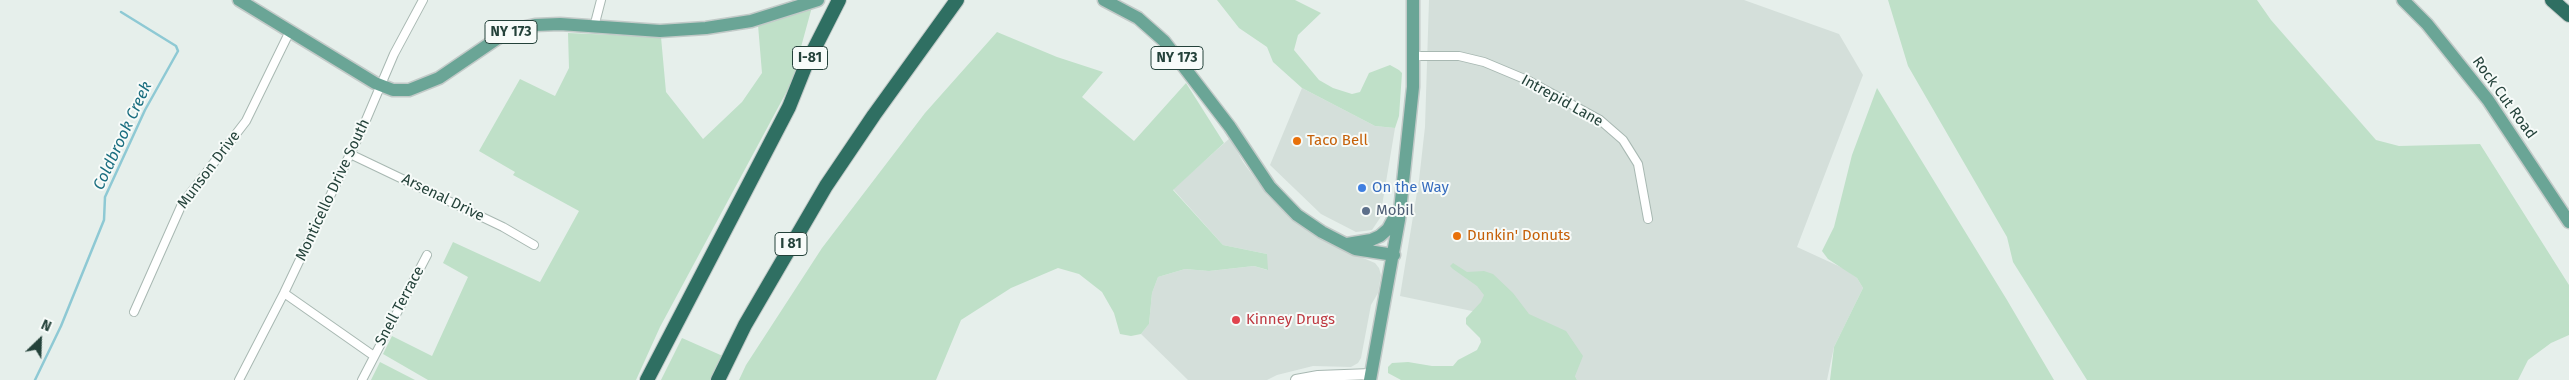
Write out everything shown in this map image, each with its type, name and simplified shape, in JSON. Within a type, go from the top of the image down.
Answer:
[{"type":"highway","name":"I 81","points":[[718,380],[745,325],[826,186],[874,114],[958,0]]},
{"type":"highway","points":[[2552,0],[2569,15]]},
{"type":"highway","points":[[2562,0],[2569,5]]},
{"type":"highway","name":"I-81","points":[[647,380],[789,107],[805,67],[836,5]]},
{"type":"main road","name":"NY 173","points":[[239,0],[380,86],[393,90],[418,88],[439,78],[498,38],[517,29],[535,25],[560,24],[660,30],[706,28],[750,21],[818,0]]},
{"type":"main road","name":"NY 173","points":[[1104,0],[1138,18],[1164,41],[1230,127],[1270,187],[1297,215],[1322,232],[1347,244],[1366,251],[1394,255]]},
{"type":"main road","points":[[1370,377],[1394,255],[1401,205],[1413,87],[1414,0]]},
{"type":"main road","name":"Rock Cut Road","points":[[2402,0],[2427,24],[2488,100],[2569,222]]},
{"type":"main road","points":[[1347,244],[1371,240],[1380,236],[1388,229],[1401,205]]},
{"type":"street","name":"Monticello Drive South","points":[[239,380],[284,293],[350,154],[394,54],[423,0]]},
{"type":"street","points":[[594,27],[601,0]]},
{"type":"street","name":"Munson Drive","points":[[134,312],[182,204],[246,121],[290,31]]},
{"type":"street","name":"Intrepid Lane","points":[[1414,56],[1459,56],[1484,62],[1527,80],[1600,120],[1623,140],[1638,164],[1648,219]]},
{"type":"street","name":"Arsenal Drive","points":[[350,154],[503,226],[534,245]]},
{"type":"street","name":"Snell Terrace","points":[[362,380],[426,255]]},
{"type":"street","points":[[284,293],[374,356]]},
{"type":"street","points":[[1296,380],[1318,376],[1370,377]]},
{"type":"shaded area","points":[[1429,0],[1744,0],[1839,34],[1863,75],[1797,247],[1845,269],[1857,278],[1863,288],[1834,347],[1827,380],[1577,380],[1575,376],[1472,311],[1400,296],[1419,180],[1425,127]]},
{"type":"shaded area","points":[[1302,88],[1375,126],[1395,128],[1380,218],[1372,230],[1356,232],[1321,214],[1270,165]]},
{"type":"shaded area","points":[[1230,138],[1243,162],[1268,196],[1297,221],[1337,247],[1375,263],[1379,268],[1381,275],[1378,293],[1371,305],[1361,358],[1358,363],[1351,367],[1313,366],[1277,375],[1267,380],[1188,380],[1141,334],[1149,324],[1152,293],[1158,277],[1185,269],[1209,271],[1254,266],[1267,270],[1267,254],[1223,245],[1173,189]]},
{"type":"green space","points":[[1217,0],[1295,0],[1321,13],[1298,35],[1294,50],[1319,80],[1333,88],[1352,94],[1360,92],[1369,73],[1390,65],[1399,70],[1402,73],[1399,116],[1395,128],[1375,126],[1302,88],[1273,62],[1267,47],[1239,28]]},
{"type":"green space","points":[[1888,0],[2257,0],[2271,20],[2376,140],[2399,146],[2480,144],[2569,285],[2569,335],[2551,343],[2528,360],[2518,380],[2087,380],[2013,262],[2007,237],[1908,66]]},
{"type":"green space","points":[[812,7],[801,47],[808,52],[660,327],[636,380],[428,380],[383,354],[392,336],[432,356],[468,277],[443,263],[453,242],[540,282],[579,211],[513,175],[515,172],[479,151],[520,79],[555,96],[569,68],[568,33],[661,37],[666,92],[703,139],[742,102],[762,73],[758,25]]},
{"type":"green space","points":[[997,32],[1057,57],[1103,72],[1082,97],[1134,141],[1186,83],[1224,143],[1173,190],[1223,245],[1267,254],[1268,270],[1254,266],[1209,271],[1185,269],[1158,277],[1152,293],[1149,324],[1141,334],[1131,336],[1120,334],[1114,313],[1102,292],[1079,274],[1058,268],[1011,288],[961,320],[936,380],[739,380],[746,365],[822,248],[925,113]]},
{"type":"green space","points":[[1877,88],[2054,380],[1830,380],[1834,347],[1863,288],[1857,278],[1828,259],[1822,251],[1834,227],[1852,155]]},
{"type":"green space","points":[[1453,263],[1467,272],[1484,271],[1493,274],[1513,293],[1529,314],[1566,331],[1583,356],[1575,376],[1577,380],[1401,380],[1388,373],[1388,367],[1392,363],[1408,362],[1432,366],[1453,366],[1458,360],[1477,350],[1481,342],[1480,338],[1466,324],[1466,318],[1481,302],[1484,295],[1477,286],[1450,266]]},
{"type":"green space","points":[[682,338],[725,357],[714,380],[661,380]]},
{"type":"green space","points":[[380,362],[415,380],[371,380]]},
{"type":"waterway","name":"Coldbrook Creek","points":[[35,380],[61,326],[104,220],[105,197],[145,110],[178,51],[176,46],[121,12]]},
{"type":"place","name":"Taco Bell","points":[[1297,141]]},
{"type":"place","name":"On the Way","points":[[1362,188]]},
{"type":"place","name":"Mobil","points":[[1366,211]]},
{"type":"place","name":"Dunkin' Donuts","points":[[1457,236]]},
{"type":"place","name":"Kinney Drugs","points":[[1236,320]]}]
